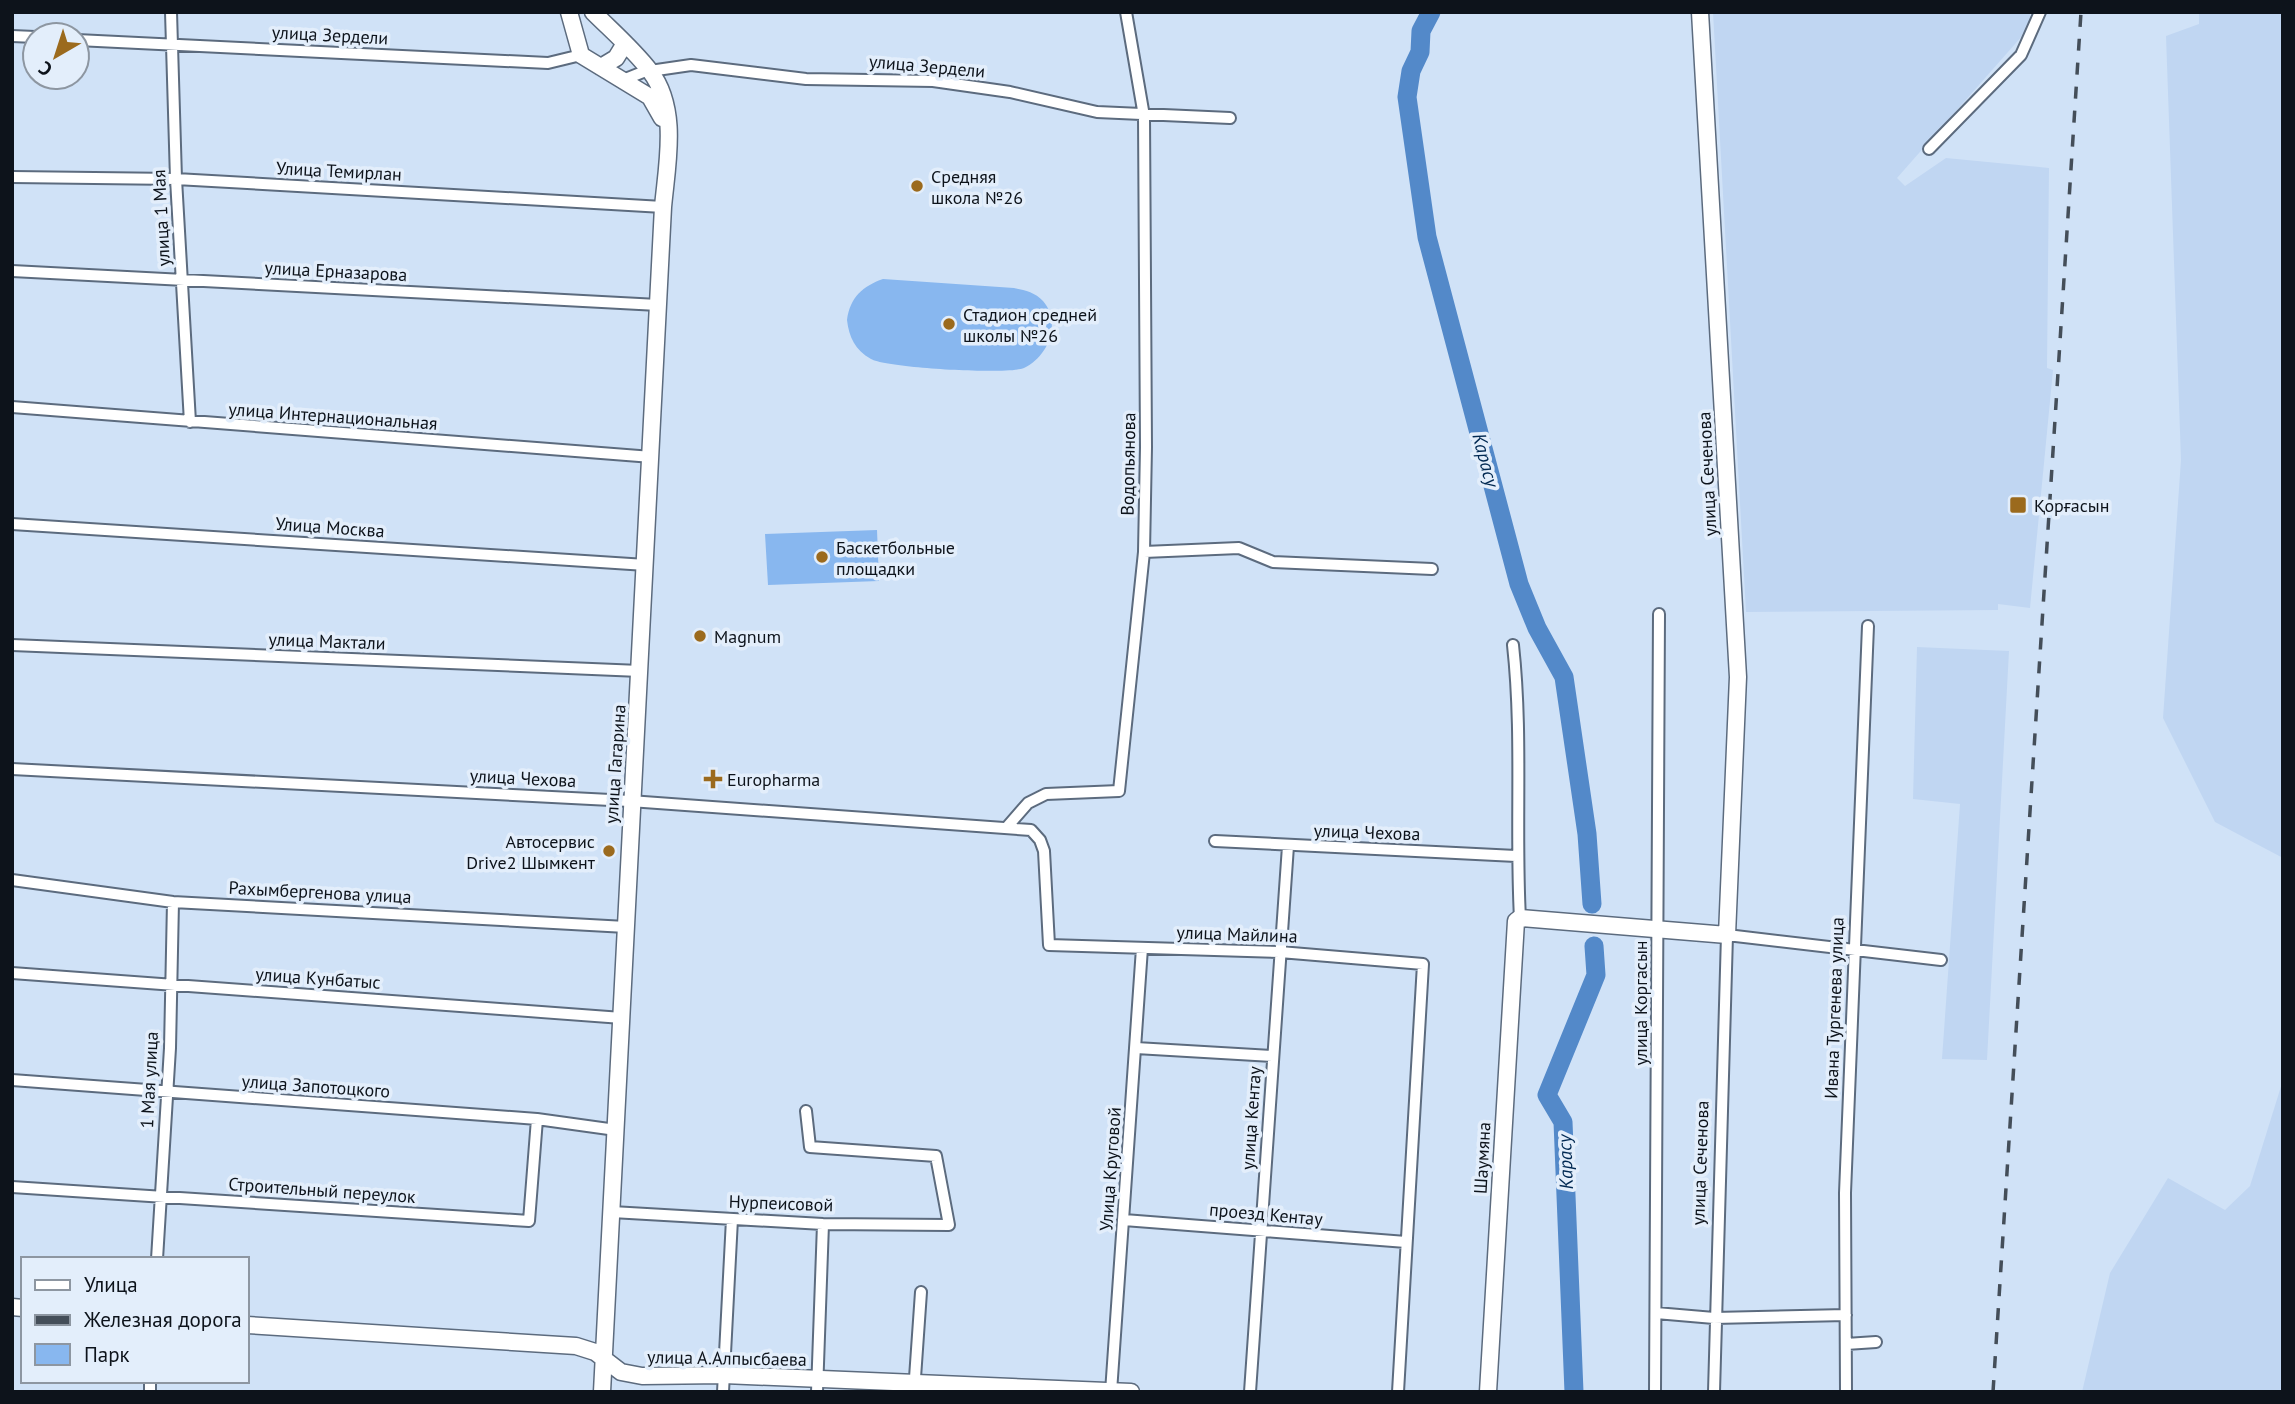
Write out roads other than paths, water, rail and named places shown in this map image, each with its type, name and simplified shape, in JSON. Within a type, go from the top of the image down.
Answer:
[{"type":"street","name":"улица 1 Мая","points":[[171,12],[176,179],[190,422]]},
{"type":"street","name":"улица Гагарина","points":[[593,12],[651,72],[666,103],[669,140],[663,207],[640,671],[630,801],[606,1360],[602,1392]]},
{"type":"street","name":"Водопьянова","points":[[1007,827],[1028,803],[1046,794],[1119,791],[1144,552],[1144,116],[1126,12]]},
{"type":"street","name":"улица Сеченова","points":[[1700,12],[1738,677],[1714,1318],[1714,1392]]},
{"type":"street","points":[[1929,149],[2021,55],[2040,12]]},
{"type":"street","points":[[570,13],[581,55]]},
{"type":"street","name":"улица Зердели","points":[[91,41],[548,63],[581,55]]},
{"type":"street","points":[[601,67],[616,58],[624,45]]},
{"type":"street","name":"улица Гагарина","points":[[581,55],[650,97],[658,107],[669,140]]},
{"type":"street","name":"улица Зердели","points":[[622,80],[691,65],[806,79],[933,81],[1010,92],[1097,112],[1230,118]]},
{"type":"street","name":"Улица Темирлан","points":[[12,177],[176,179],[663,207]]},
{"type":"street","name":"улица Ерназарова","points":[[12,271],[658,305]]},
{"type":"street","name":"улица Интернациональная","points":[[12,407],[652,457]]},
{"type":"street","name":"Улица Москва","points":[[12,524],[646,565]]},
{"type":"street","points":[[1144,552],[1239,548],[1273,562],[1432,569]]},
{"type":"street","name":"улица Коргасын","points":[[1655,1392],[1658,614]]},
{"type":"street","name":"Ивана Тургенева улица","points":[[1846,1392],[1845,1193],[1868,626]]},
{"type":"street","name":"улица Мактали","points":[[12,645],[640,671]]},
{"type":"street","name":"Шаумяна","points":[[1488,1392],[1517,923],[1517,677],[1513,645]]},
{"type":"street","name":"улица Чехова","points":[[12,769],[630,801],[1031,830],[1040,840],[1044,851],[1049,945]]},
{"type":"street","name":"улица Чехова","points":[[1216,841],[1517,856]]},
{"type":"street","name":"улица Кентау","points":[[1250,1392],[1288,846]]},
{"type":"street","name":"Рахымбергенова улица","points":[[12,880],[173,902],[626,926]]},
{"type":"street","name":"1 Мая улица","points":[[157,1257],[173,902]]},
{"type":"street","points":[[1517,923],[1658,928],[1941,960]]},
{"type":"street","name":"улица Майлина","points":[[1049,945],[1280,953],[1423,964],[1406,1242]]},
{"type":"street","name":"Улица Круговой","points":[[1111,1391],[1142,948]]},
{"type":"street","name":"улица Кунбатыс","points":[[12,973],[622,1018]]},
{"type":"street","points":[[1136,1048],[1273,1056]]},
{"type":"street","name":"улица Запотоцкого","points":[[12,1080],[537,1119],[616,1130]]},
{"type":"street","name":"Нурпеисовой","points":[[612,1212],[823,1224],[949,1225],[936,1156],[810,1147],[806,1111]]},
{"type":"street","name":"Строительный переулок","points":[[12,1187],[529,1221],[537,1119]]},
{"type":"street","points":[[723,1392],[732,1219]]},
{"type":"street","name":"проезд Кентау","points":[[1124,1220],[1406,1242]]},
{"type":"street","points":[[817,1386],[823,1224]]},
{"type":"street","points":[[1398,1392],[1406,1242]]},
{"type":"street","points":[[915,1388],[921,1292]]},
{"type":"street","points":[[1656,1314],[1714,1318],[1846,1315]]},
{"type":"street","name":"улица А.Алпысбаева","points":[[248,1325],[576,1346],[595,1352],[621,1372],[642,1376],[724,1375],[817,1386],[1131,1392]]},
{"type":"street","points":[[1846,1344],[1876,1342]]},
{"type":"waterway","name":"Карасу","points":[[1431,12],[1421,31],[1420,52],[1411,71],[1407,97],[1427,237],[1519,584],[1537,628],[1564,677],[1587,834],[1592,904]]},
{"type":"waterway","name":"Карасу","points":[[1574,1392],[1563,1122],[1547,1095],[1596,975],[1594,946]]},
{"type":"railway","points":[[1993,1392],[2081,12]]},
{"type":"place","name":"Средняя школа №26","points":[[917,186]]},
{"type":"place","name":"Стадион средней школы №26","points":[[949,324]]},
{"type":"place","name":"Қорғасын","points":[[2018,505]]},
{"type":"place","name":"Баскетбольные площадки","points":[[822,557]]},
{"type":"place","name":"Magnum","points":[[700,636]]},
{"type":"place","name":"Europharma","points":[[713,779]]},
{"type":"place","name":"Автосервис Drive2 Шымкент","points":[[609,851]]}]
